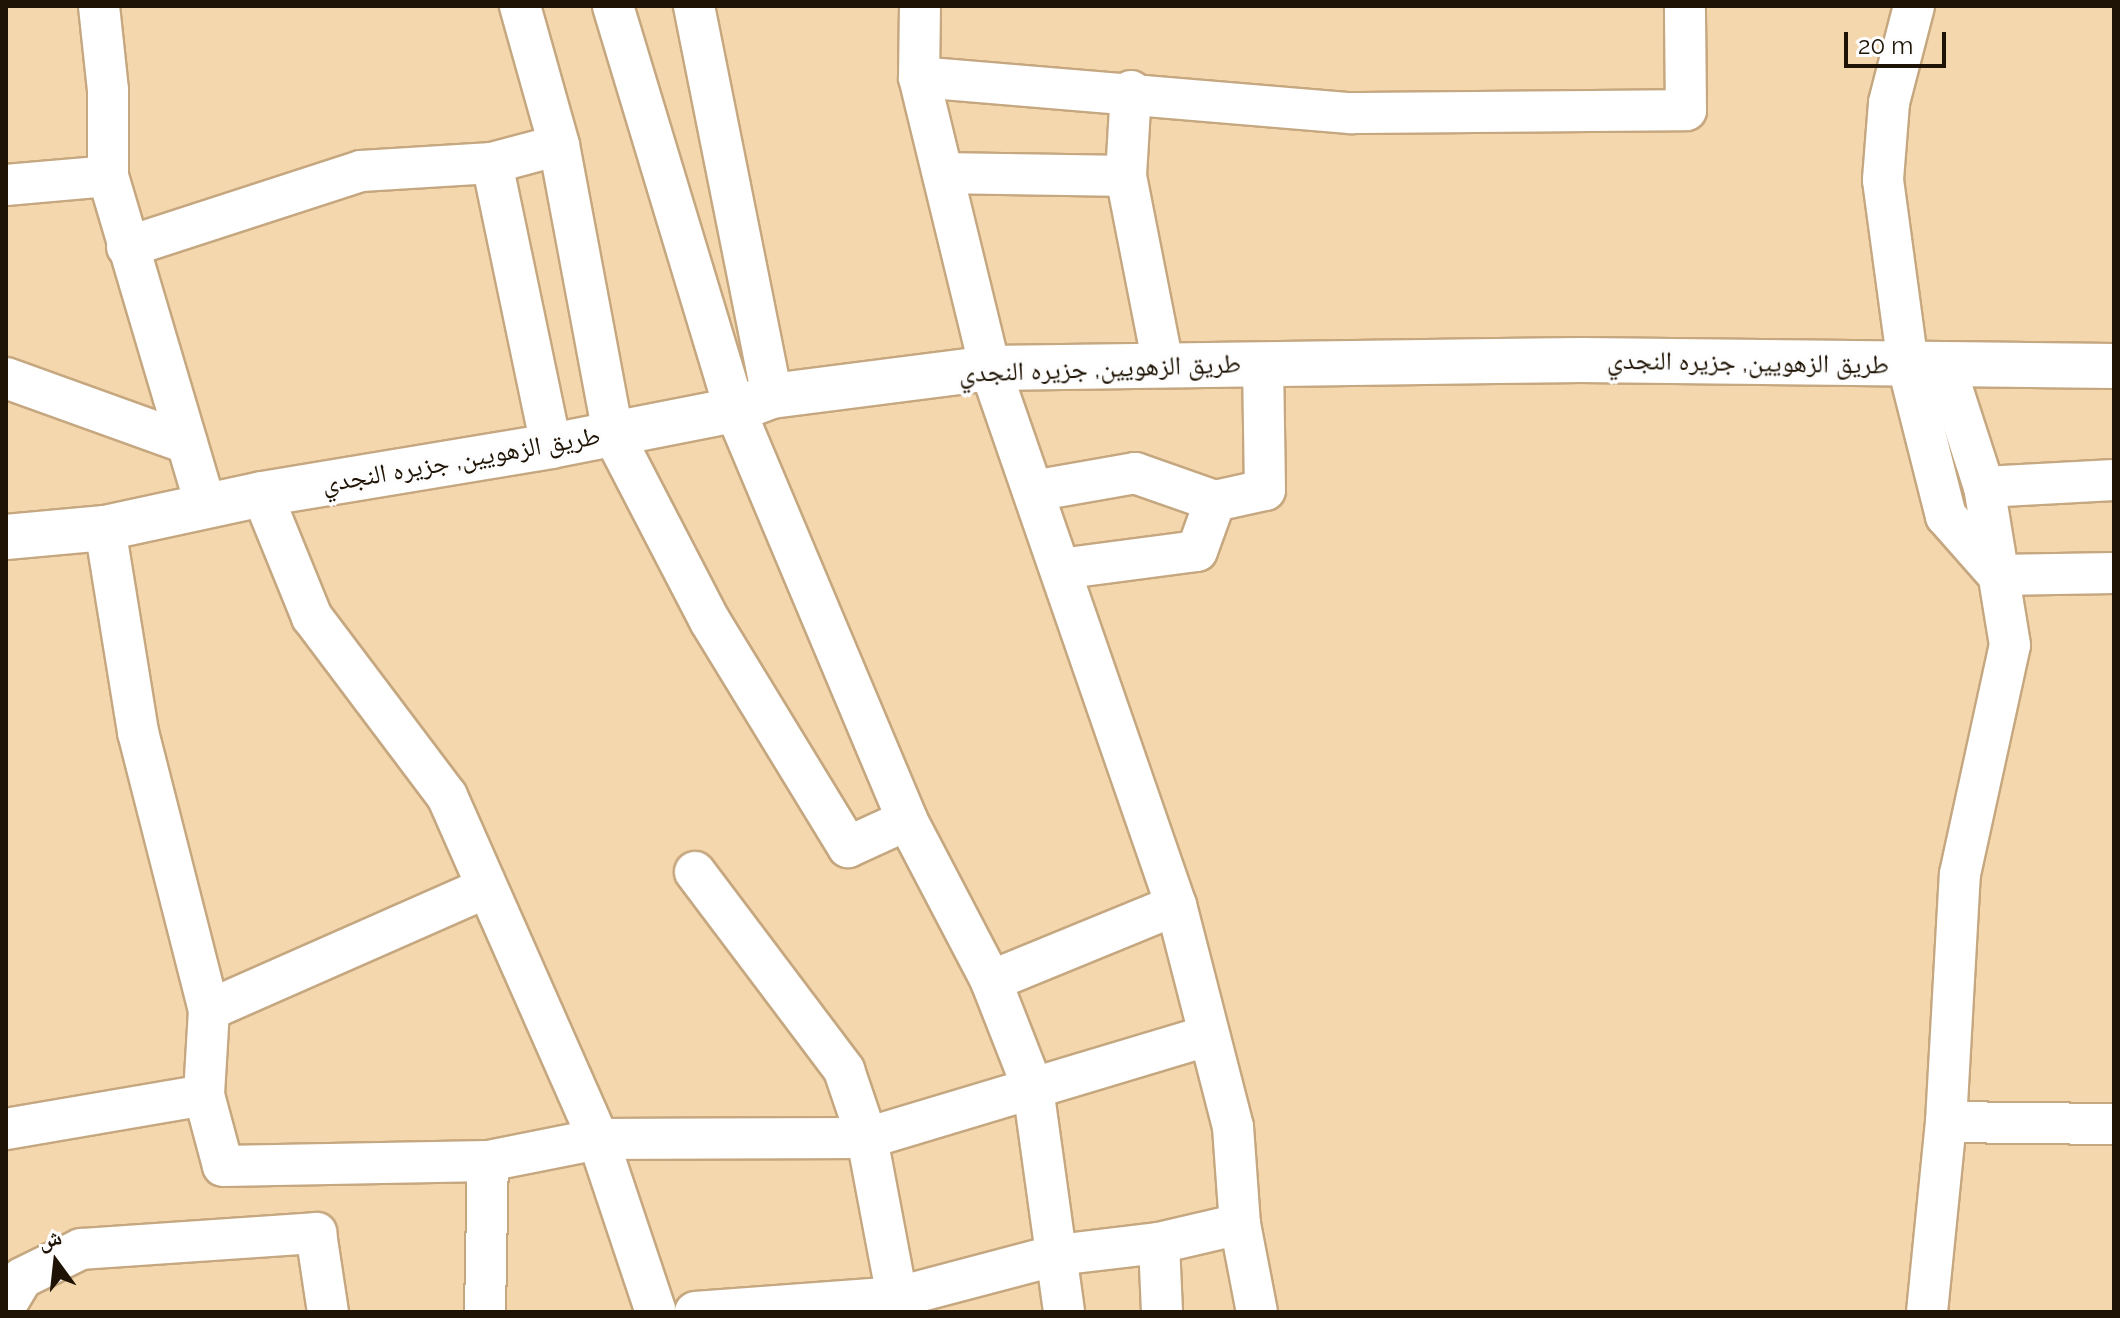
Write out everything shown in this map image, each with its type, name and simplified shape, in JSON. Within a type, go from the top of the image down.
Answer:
[{"type":"street","points":[[99,6],[108,90],[108,176],[205,504]]},
{"type":"street","points":[[520,6],[559,145],[613,434],[710,621],[848,847],[907,820]]},
{"type":"street","points":[[613,6],[907,820],[991,981],[1033,1088],[1064,1312]]},
{"type":"street","points":[[694,6],[754,403]]},
{"type":"street","points":[[920,6],[919,77],[990,368],[1176,905],[1233,1127],[1240,1224],[1257,1312]]},
{"type":"street","points":[[919,77],[1131,91],[1351,113],[1686,110],[1685,6]]},
{"type":"street","points":[[1914,6],[1889,103],[1883,180],[1926,366],[1946,516],[1998,575],[2114,573]]},
{"type":"street","points":[[1131,91],[1126,176],[1163,365]]},
{"type":"street","points":[[127,247],[361,171],[492,163],[559,145]]},
{"type":"street","points":[[492,163],[551,446]]},
{"type":"street","points":[[943,173],[1126,176]]},
{"type":"street","points":[[6,185],[108,176]]},
{"type":"street","name":"طريق الزهويين, جزيره النجدي","points":[[6,537],[105,528],[205,504],[551,446],[754,403],[990,368],[1581,360],[2114,366]]},
{"type":"street","points":[[1033,491],[1135,473],[1215,501],[1265,490],[1263,364]]},
{"type":"street","points":[[1926,366],[1984,487],[2010,645],[1960,874],[1946,1122],[1927,1312]]},
{"type":"street","points":[[6,378],[187,443]]},
{"type":"street","points":[[1984,487],[2114,480]]},
{"type":"street","points":[[262,494],[312,617],[447,796],[598,1139],[656,1312]]},
{"type":"street","points":[[1060,569],[1197,551],[1215,501]]},
{"type":"street","points":[[105,528],[138,732],[209,1010],[204,1095],[223,1166],[488,1161],[598,1139],[867,1138],[1208,1036]]},
{"type":"street","points":[[695,872],[844,1070],[867,1138],[899,1305]]},
{"type":"street","points":[[209,1010],[486,888]]},
{"type":"street","points":[[991,981],[1176,905]]},
{"type":"street","points":[[6,1129],[204,1095]]},
{"type":"street","points":[[1946,1122],[2114,1124]]},
{"type":"street","points":[[485,1312],[488,1161]]},
{"type":"street","points":[[695,1312],[899,1305],[975,1295],[1057,1255],[1159,1243],[1240,1224]]},
{"type":"street","points":[[6,1305],[22,1278],[81,1249],[316,1233],[328,1312]]},
{"type":"street","points":[[1159,1243],[1162,1312]]}]
